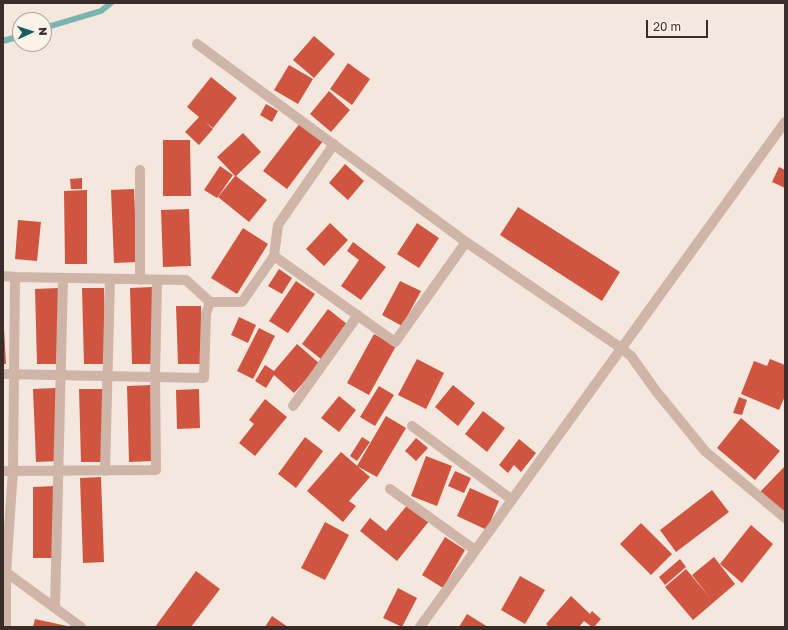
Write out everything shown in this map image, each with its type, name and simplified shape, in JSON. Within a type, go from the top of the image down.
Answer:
[{"type":"street","points":[[197,44],[466,242],[631,356],[656,391],[705,451],[785,518]]},
{"type":"street","points":[[420,627],[511,499],[785,122]]},
{"type":"street","points":[[3,276],[186,280],[210,302],[242,302],[274,256],[278,225],[334,144]]},
{"type":"street","points":[[140,170],[140,280]]},
{"type":"street","points":[[274,256],[394,342],[466,242]]},
{"type":"street","points":[[6,627],[5,571],[8,470],[14,373],[15,277]]},
{"type":"street","points":[[55,608],[63,278]]},
{"type":"street","points":[[105,471],[110,279]]},
{"type":"street","points":[[8,470],[156,470],[155,377],[157,280]]},
{"type":"street","points":[[3,374],[14,373],[204,378],[206,314],[210,302]]},
{"type":"street","points":[[293,406],[358,315]]},
{"type":"street","points":[[412,426],[511,499]]},
{"type":"street","points":[[390,490],[475,550]]},
{"type":"street","points":[[5,571],[81,627]]},
{"type":"building","points":[[314,36],[335,54],[314,78],[293,60]]},
{"type":"building","points":[[348,63],[370,79],[352,105],[330,89]]},
{"type":"building","points":[[289,65],[313,79],[298,104],[274,90]]},
{"type":"building","points":[[211,77],[237,98],[213,128],[205,122],[213,129],[199,145],[185,132],[199,117],[187,107]]},
{"type":"building","points":[[329,91],[350,110],[331,132],[310,114]]},
{"type":"building","points":[[266,104],[278,111],[272,122],[260,115]]},
{"type":"building","points":[[300,123],[323,141],[287,189],[263,171]]},
{"type":"building","points":[[243,133],[261,152],[236,176],[267,200],[249,222],[218,197],[235,176],[217,157]]},
{"type":"building","points":[[163,140],[190,140],[191,196],[163,196]]},
{"type":"building","points":[[345,164],[364,181],[348,200],[329,183]]},
{"type":"building","points":[[220,166],[233,175],[217,198],[204,190]]},
{"type":"building","points":[[779,167],[785,170],[785,188],[772,182]]},
{"type":"building","points":[[82,178],[82,189],[71,189],[70,179]]},
{"type":"building","points":[[134,189],[137,262],[114,263],[111,190]]},
{"type":"building","points":[[87,190],[87,264],[65,264],[64,191]]},
{"type":"building","points":[[518,207],[620,272],[602,301],[500,235]]},
{"type":"building","points":[[189,209],[191,266],[163,267],[161,210]]},
{"type":"building","points":[[18,220],[41,222],[37,261],[15,259]]},
{"type":"building","points":[[330,223],[348,240],[324,266],[306,249]]},
{"type":"building","points":[[417,223],[439,238],[419,268],[397,254]]},
{"type":"building","points":[[243,228],[268,244],[237,294],[211,278]]},
{"type":"building","points":[[353,242],[386,267],[361,300],[341,286],[359,260],[347,251]]},
{"type":"building","points":[[279,269],[292,278],[282,294],[268,286]]},
{"type":"building","points":[[296,281],[315,294],[288,333],[269,321]]},
{"type":"building","points":[[400,281],[421,291],[402,326],[382,315]]},
{"type":"building","points":[[152,287],[155,364],[132,364],[130,288]]},
{"type":"building","points":[[58,288],[60,364],[37,364],[35,289]]},
{"type":"building","points":[[82,288],[104,288],[106,364],[84,364]]},
{"type":"building","points":[[176,306],[201,306],[202,364],[178,364]]},
{"type":"building","points":[[328,309],[347,324],[321,359],[302,344]]},
{"type":"building","points":[[3,310],[6,364],[3,364]]},
{"type":"building","points":[[239,317],[256,325],[248,343],[231,335]]},
{"type":"building","points":[[259,328],[275,336],[253,379],[237,371]]},
{"type":"building","points":[[374,334],[396,346],[369,395],[347,383]]},
{"type":"building","points":[[297,344],[320,364],[294,393],[274,375],[266,388],[255,381],[265,365],[274,371]]},
{"type":"building","points":[[417,359],[444,373],[426,409],[398,395]]},
{"type":"building","points":[[770,359],[785,365],[785,396],[779,410],[741,394],[754,361],[767,366]]},
{"type":"building","points":[[151,385],[153,461],[129,462],[127,386]]},
{"type":"building","points":[[453,385],[475,403],[458,426],[435,407]]},
{"type":"building","points":[[379,386],[394,395],[375,426],[360,417]]},
{"type":"building","points":[[56,388],[59,461],[36,462],[33,389]]},
{"type":"building","points":[[79,389],[103,389],[105,462],[81,462]]},
{"type":"building","points":[[199,389],[200,428],[177,429],[176,390]]},
{"type":"building","points":[[339,396],[356,410],[339,432],[321,418]]},
{"type":"building","points":[[739,397],[747,400],[742,415],[733,413]]},
{"type":"building","points":[[265,399],[287,417],[255,456],[239,443],[254,424],[249,420]]},
{"type":"building","points":[[483,411],[505,428],[487,452],[465,434]]},
{"type":"building","points":[[386,416],[406,428],[377,477],[357,466]]},
{"type":"building","points":[[741,418],[780,451],[755,480],[717,448]]},
{"type":"building","points":[[305,437],[323,451],[296,488],[278,474]]},
{"type":"building","points":[[362,437],[370,442],[357,461],[350,456]]},
{"type":"building","points":[[416,438],[428,448],[416,461],[405,451]]},
{"type":"building","points":[[519,439],[536,453],[521,472],[514,465],[508,473],[499,465]]},
{"type":"building","points":[[341,452],[370,477],[349,501],[356,506],[343,522],[307,491]]},
{"type":"building","points":[[426,456],[452,466],[437,506],[411,496]]},
{"type":"building","points":[[785,466],[785,517],[759,493]]},
{"type":"building","points":[[455,471],[471,478],[464,493],[448,486]]},
{"type":"building","points":[[101,477],[104,562],[83,563],[80,478]]},
{"type":"building","points":[[55,486],[56,558],[33,558],[33,487]]},
{"type":"building","points":[[470,488],[499,501],[487,530],[457,516]]},
{"type":"building","points":[[712,490],[729,512],[676,552],[660,530]]},
{"type":"building","points":[[409,503],[430,520],[397,561],[360,531],[370,518],[386,531]]},
{"type":"building","points":[[325,522],[349,535],[325,580],[301,568]]},
{"type":"building","points":[[641,523],[672,554],[651,575],[620,544]]},
{"type":"building","points":[[751,525],[773,544],[742,583],[720,564]]},
{"type":"building","points":[[445,537],[465,550],[443,588],[422,575]]},
{"type":"building","points":[[714,557],[735,584],[693,620],[665,587],[686,569],[711,599],[692,575]]},
{"type":"building","points":[[680,559],[686,567],[665,585],[659,577]]},
{"type":"building","points":[[196,571],[220,589],[191,627],[155,627]]},
{"type":"building","points":[[520,576],[545,590],[525,624],[501,610]]},
{"type":"building","points":[[398,588],[417,598],[402,627],[383,618]]},
{"type":"building","points":[[571,596],[590,614],[592,611],[601,619],[594,627],[584,621],[579,627],[549,627],[546,624]]},
{"type":"building","points":[[467,614],[488,627],[459,627]]},
{"type":"building","points":[[272,616],[288,627],[265,627]]},
{"type":"building","points":[[35,619],[67,626],[67,627],[33,627]]},
{"type":"waterway","points":[[52,26],[101,11],[111,3]]},
{"type":"waterway","points":[[3,41],[12,38]]}]
